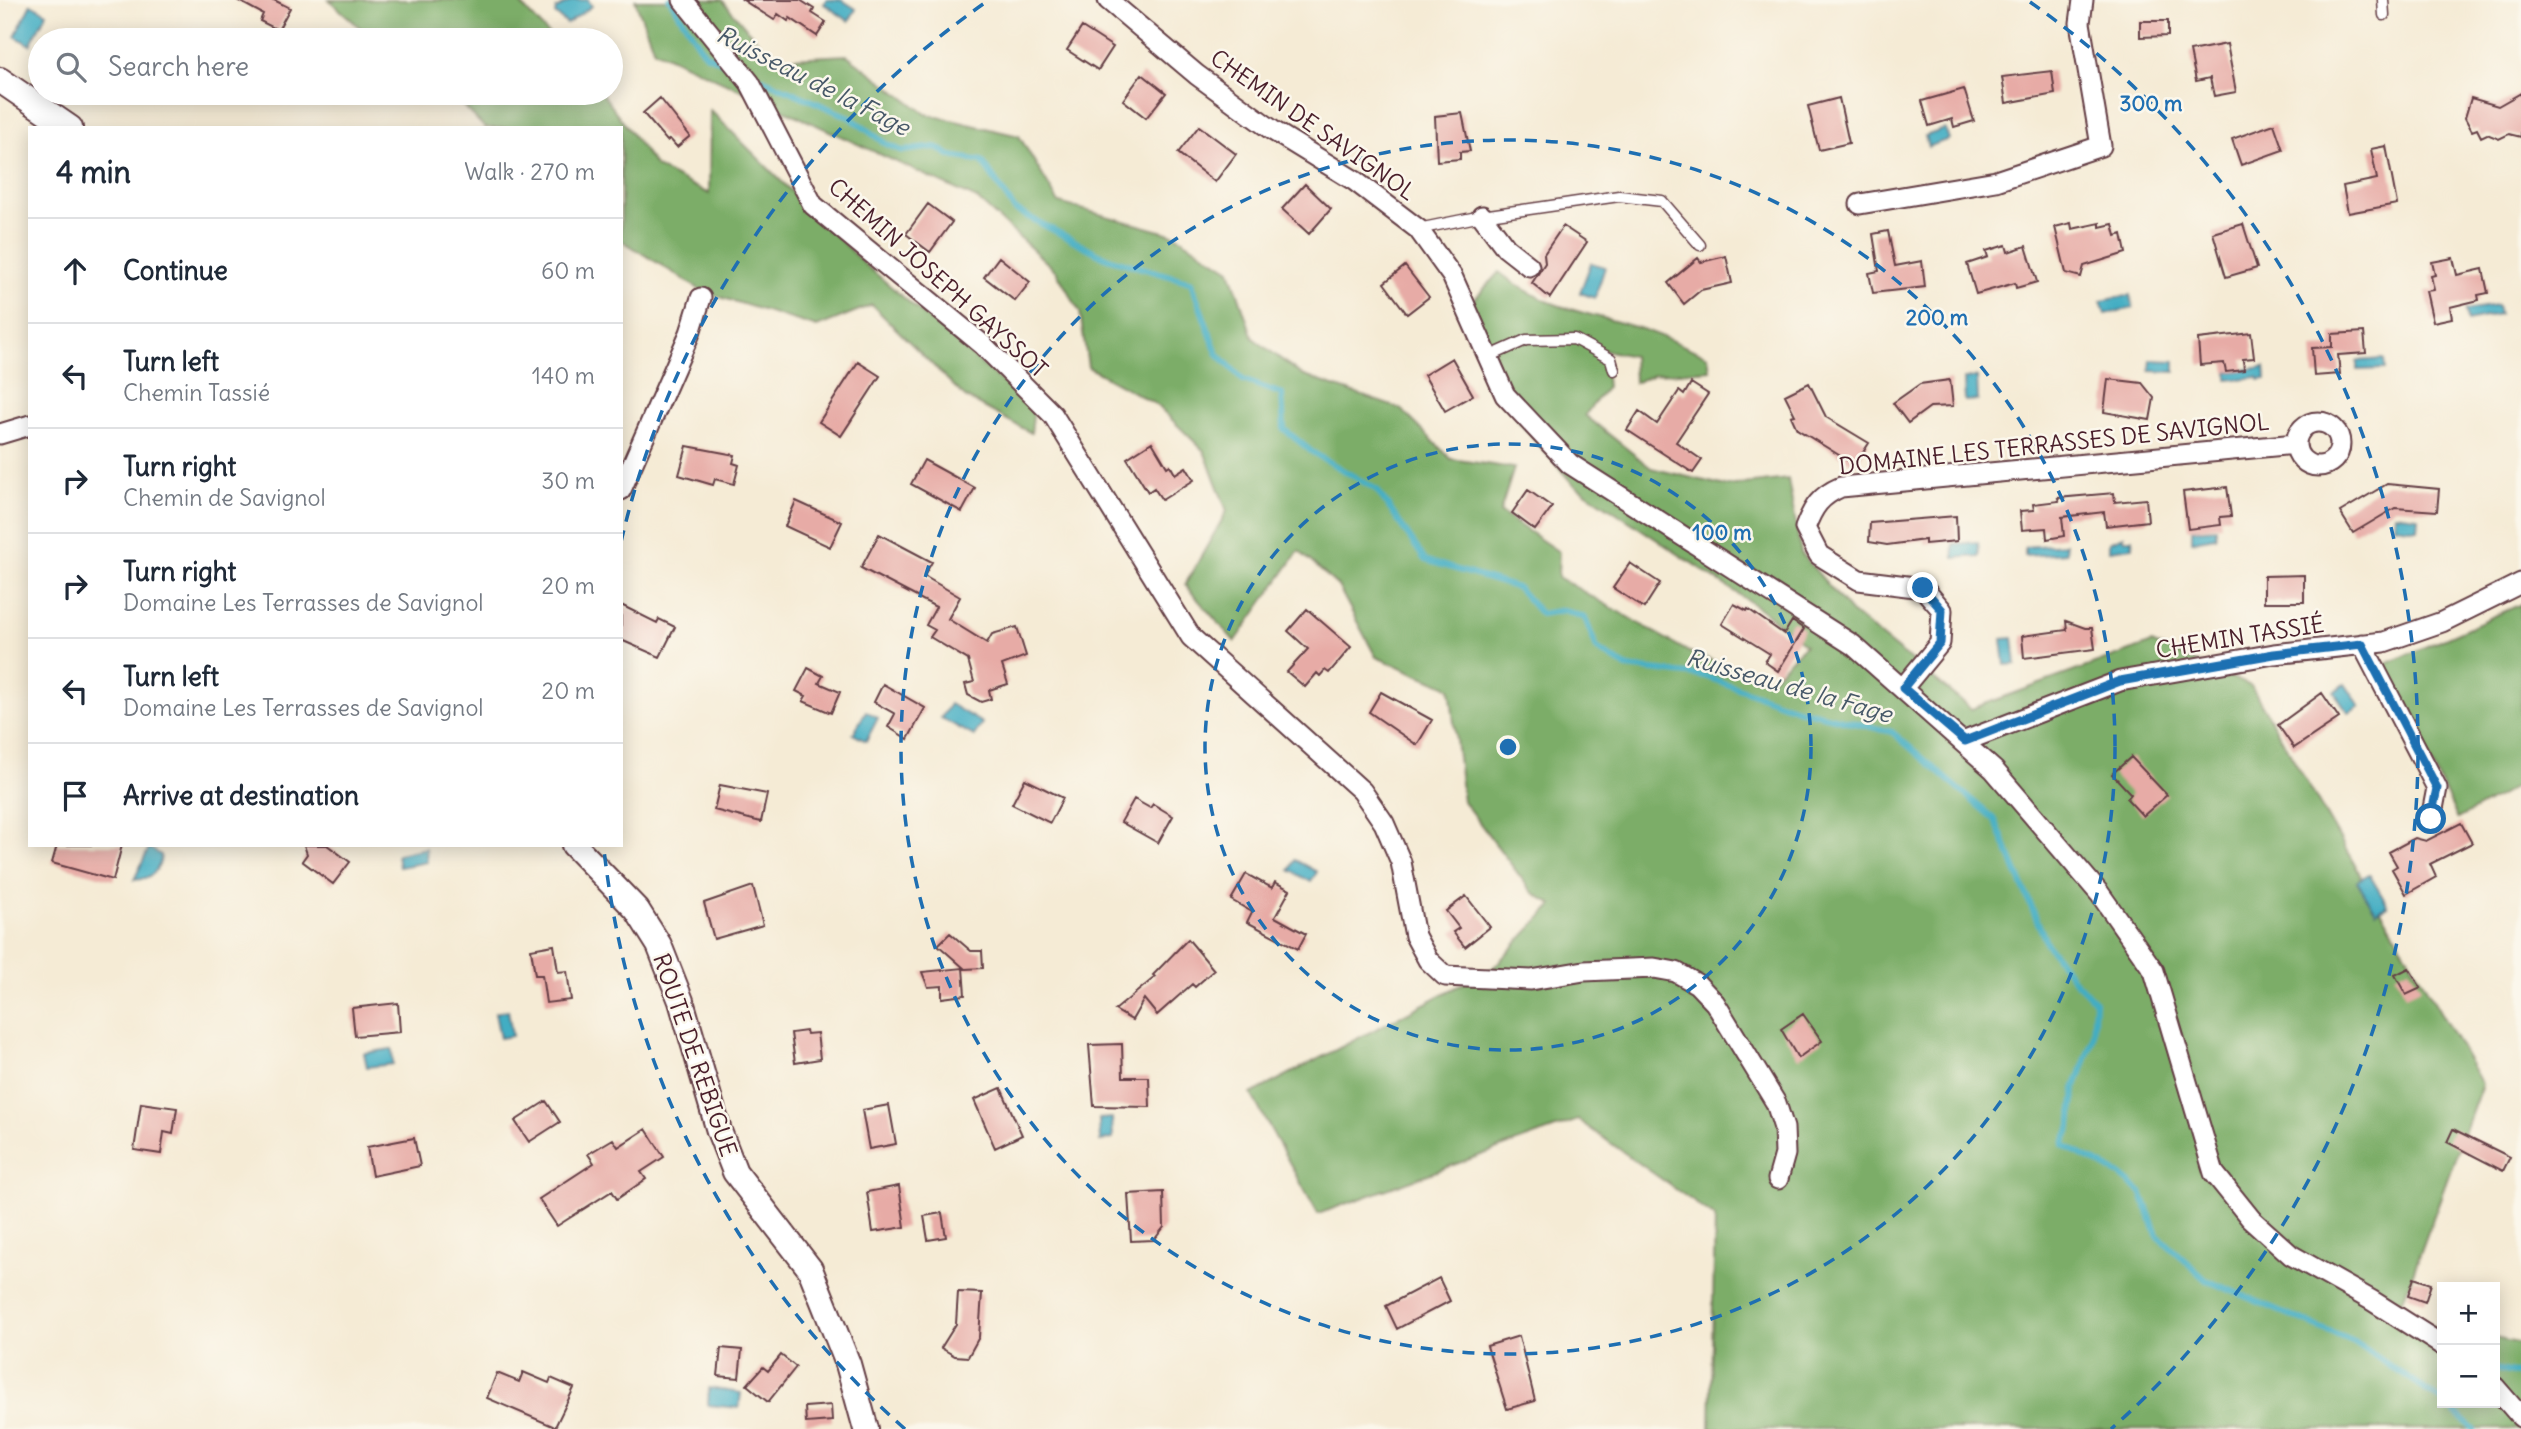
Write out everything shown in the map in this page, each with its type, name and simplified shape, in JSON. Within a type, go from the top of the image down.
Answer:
[{"type":"street","name":"CHEMIN JOSEPH GAYSSOT","points":[[683,0],[750,83],[813,205],[983,345],[1053,415],[1191,637],[1362,791],[1384,823],[1401,862],[1415,936],[1428,960],[1445,975],[1531,980],[1584,971],[1654,968],[1676,972],[1697,984],[1715,1003],[1776,1103],[1784,1128],[1785,1154],[1778,1179]]},
{"type":"street","name":"CHEMIN DE SAVIGNOL","points":[[1108,0],[1197,75],[1272,130],[1355,181],[1418,229],[1452,276],[1505,395],[1570,464],[1853,645],[1965,741],[1994,770],[2100,894],[2154,971],[2214,1173],[2250,1219],[2291,1255],[2371,1300],[2437,1342]]},
{"type":"street","points":[[1860,204],[1996,181],[2102,146],[2080,23],[2083,0]]},
{"type":"street","points":[[0,80],[28,99]]},
{"type":"street","points":[[36,105],[67,126]]},
{"type":"street","points":[[1482,216],[1506,248],[1528,266]]},
{"type":"street","points":[[623,485],[690,333],[701,298]]},
{"type":"street","points":[[0,434],[28,426]]},
{"type":"street","name":"DOMAINE LES TERRASSES DE SAVIGNOL","points":[[1903,688],[1940,643],[1942,610],[1923,588],[1859,580],[1819,555],[1805,528],[1813,508],[1825,494],[1841,487],[2296,444]]},
{"type":"street","name":"CHEMIN TASSIÉ","points":[[1965,741],[2120,681],[2274,654],[2384,642],[2442,622],[2521,583]]},
{"type":"street","points":[[2362,644],[2437,788],[2431,819]]},
{"type":"street","name":"ROUTE DE REBIGUE","points":[[576,847],[636,910],[659,945],[681,1001],[719,1131],[735,1172],[810,1269],[848,1364],[866,1429]]},
{"type":"street","points":[[2500,1393],[2521,1417]]},
{"type":"lane","points":[[2383,0],[2384,15]]},
{"type":"lane","points":[[1418,229],[1482,216],[1619,196],[1662,201],[1700,245]]},
{"type":"lane","points":[[1488,357],[1526,340],[1574,339],[1611,359],[1614,370]]},
{"type":"green space","points":[[329,0],[517,0],[543,28],[360,28]]},
{"type":"green space","points":[[635,0],[722,0],[773,59],[847,55],[926,114],[1019,136],[1059,203],[1175,235],[1230,270],[1253,338],[1302,375],[1401,409],[1451,459],[1514,468],[1500,512],[1559,552],[1558,577],[1689,652],[1769,681],[1805,645],[1762,610],[1572,483],[1517,420],[1470,304],[1499,272],[1516,285],[1548,301],[1642,329],[1708,356],[1710,370],[1655,374],[1634,383],[1633,356],[1603,350],[1607,387],[1585,415],[1651,468],[1726,486],[1788,479],[1801,553],[1851,612],[1971,709],[2152,643],[2251,686],[2482,1084],[2397,1317],[2437,1326],[2437,1408],[2500,1408],[2500,1339],[2521,1344],[2521,1429],[1710,1429],[1715,1217],[1578,1120],[1318,1214],[1251,1094],[1493,968],[1553,905],[1532,892],[1463,801],[1450,688],[1376,657],[1338,586],[1299,551],[1235,642],[1185,585],[1227,511],[1204,451],[1157,405],[1088,367],[1080,312],[1056,271],[977,199],[654,50]]},
{"type":"green space","points":[[463,105],[611,105],[656,167],[709,194],[710,110],[861,261],[1034,409],[1031,433],[965,397],[872,305],[817,327],[704,292],[623,241],[623,126],[483,126]]},
{"type":"green space","points":[[2521,604],[2521,784],[2458,819],[2384,665]]},
{"type":"water","points":[[573,0],[588,0],[592,6],[567,24],[555,14],[556,9]]},
{"type":"water","points":[[827,0],[842,0],[856,9],[849,21],[824,4]]},
{"type":"water","points":[[31,4],[47,13],[39,28],[28,28],[28,44],[15,36]]},
{"type":"water","points":[[1945,129],[1949,139],[1928,147],[1925,136]]},
{"type":"water","points":[[1591,263],[1605,267],[1595,298],[1580,293]]},
{"type":"water","points":[[2131,295],[2133,308],[2105,314],[2101,301]]},
{"type":"water","points":[[2497,305],[2499,314],[2467,321],[2465,310]]},
{"type":"water","points":[[2384,359],[2385,369],[2357,370],[2357,361]]},
{"type":"water","points":[[2151,360],[2175,361],[2175,372],[2150,371]]},
{"type":"water","points":[[2265,367],[2266,379],[2259,380],[2258,377],[2228,380],[2228,372]]},
{"type":"water","points":[[1977,377],[1978,400],[1965,401],[1964,379]]},
{"type":"water","points":[[2395,514],[2418,517],[2417,529],[2394,526]]},
{"type":"water","points":[[2216,528],[2216,537],[2192,541],[2192,530]]},
{"type":"water","points":[[2124,536],[2124,539],[2132,539],[2133,547],[2109,550],[2109,542]]},
{"type":"water","points":[[1978,542],[1979,556],[1954,558],[1953,544]]},
{"type":"water","points":[[2065,544],[2066,553],[2025,556],[2025,547]]},
{"type":"water","points":[[2013,638],[2016,664],[2005,665],[2002,639]]},
{"type":"water","points":[[2345,684],[2360,706],[2349,713],[2334,692]]},
{"type":"water","points":[[950,704],[982,723],[974,736],[941,718]]},
{"type":"water","points":[[866,711],[878,718],[866,741],[853,734]]},
{"type":"water","points":[[149,848],[161,855],[159,866],[149,876],[134,880]]},
{"type":"water","points":[[426,848],[427,862],[399,867],[397,854]]},
{"type":"water","points":[[1295,860],[1317,872],[1311,882],[1290,870]]},
{"type":"water","points":[[2369,874],[2388,906],[2376,912],[2357,881]]},
{"type":"water","points":[[508,1010],[512,1036],[500,1038],[495,1013]]},
{"type":"water","points":[[392,1049],[393,1064],[367,1067],[364,1053]]},
{"type":"water","points":[[1112,1118],[1113,1139],[1100,1141],[1099,1119]]},
{"type":"water","points":[[709,1388],[741,1393],[739,1408],[708,1405]]},
{"type":"building","points":[[237,0],[274,0],[290,8],[279,28],[260,21],[263,14]]},
{"type":"building","points":[[743,0],[800,0],[814,9],[812,13],[826,22],[817,36],[790,18],[788,21],[778,14],[774,20]]},
{"type":"building","points":[[2140,21],[2168,21],[2168,36],[2140,37]]},
{"type":"building","points":[[1082,27],[1113,47],[1098,70],[1067,50]]},
{"type":"building","points":[[2227,44],[2236,92],[2214,96],[2210,78],[2196,81],[2190,51]]},
{"type":"building","points":[[2052,71],[2055,94],[2006,103],[2002,77]]},
{"type":"building","points":[[1142,74],[1166,93],[1146,118],[1123,100]]},
{"type":"building","points":[[1964,89],[1974,121],[1954,127],[1952,119],[1929,126],[1922,101]]},
{"type":"building","points":[[2521,93],[2521,137],[2509,134],[2499,139],[2487,134],[2481,137],[2477,129],[2472,131],[2465,118],[2471,98],[2498,106]]},
{"type":"building","points":[[660,98],[690,136],[677,147],[670,139],[667,141],[643,113]]},
{"type":"building","points":[[1839,98],[1849,143],[1819,150],[1808,106]]},
{"type":"building","points":[[1462,113],[1470,151],[1460,152],[1460,159],[1437,161],[1435,116]]},
{"type":"building","points":[[2274,124],[2283,150],[2241,165],[2232,139]]},
{"type":"building","points":[[1199,126],[1236,154],[1215,182],[1178,153]]},
{"type":"building","points":[[2386,146],[2397,204],[2348,213],[2343,186],[2377,179],[2371,149]]},
{"type":"building","points":[[1305,184],[1331,209],[1309,234],[1282,209]]},
{"type":"building","points":[[928,204],[952,222],[930,252],[906,234]]},
{"type":"building","points":[[2071,223],[2072,229],[2100,223],[2100,227],[2113,224],[2116,236],[2122,234],[2126,253],[2084,266],[2081,277],[2066,273],[2055,227]]},
{"type":"building","points":[[2243,224],[2257,268],[2226,277],[2213,233]]},
{"type":"building","points":[[1563,226],[1587,242],[1550,298],[1532,283],[1545,263],[1544,254]]},
{"type":"building","points":[[1888,231],[1895,266],[1922,261],[1925,287],[1873,293],[1869,273],[1879,271],[1873,234]]},
{"type":"building","points":[[2006,245],[2008,252],[2026,246],[2037,282],[2016,288],[2015,283],[1976,294],[1967,264],[1988,257],[1986,251]]},
{"type":"building","points":[[1726,256],[1732,283],[1701,290],[1684,304],[1668,283],[1698,258],[1701,262]]},
{"type":"building","points":[[999,257],[1030,282],[1015,301],[984,277]]},
{"type":"building","points":[[2453,258],[2457,275],[2483,269],[2488,293],[2478,295],[2479,300],[2450,307],[2452,318],[2433,322],[2426,291],[2434,290],[2432,262]]},
{"type":"building","points":[[1405,266],[1429,297],[1407,314],[1384,283]]},
{"type":"building","points":[[2364,332],[2366,353],[2338,355],[2340,374],[2314,376],[2312,348],[2332,347],[2332,334]]},
{"type":"building","points":[[2251,333],[2254,358],[2243,359],[2244,370],[2226,372],[2224,363],[2200,365],[2198,339]]},
{"type":"building","points":[[1452,358],[1473,395],[1445,411],[1424,375]]},
{"type":"building","points":[[858,362],[880,376],[841,436],[819,422]]},
{"type":"building","points":[[2108,379],[2142,383],[2154,398],[2150,420],[2104,412]]},
{"type":"building","points":[[1950,380],[1953,406],[1930,407],[1908,423],[1893,403],[1920,384]]},
{"type":"building","points":[[1691,383],[1708,394],[1676,442],[1702,460],[1693,473],[1627,430],[1639,411],[1657,424],[1679,391],[1684,395]]},
{"type":"building","points":[[1809,383],[1826,417],[1869,443],[1855,465],[1797,429],[1791,416],[1795,415],[1785,395]]},
{"type":"building","points":[[1152,442],[1167,467],[1170,465],[1175,474],[1186,467],[1194,480],[1162,500],[1154,488],[1148,492],[1127,458]]},
{"type":"building","points":[[687,446],[735,455],[733,463],[739,465],[734,484],[715,479],[713,485],[679,475]]},
{"type":"building","points":[[924,460],[975,488],[962,512],[911,484]]},
{"type":"building","points":[[2387,484],[2439,489],[2437,511],[2395,508],[2353,533],[2340,512]]},
{"type":"building","points":[[2227,487],[2231,516],[2220,517],[2221,525],[2188,529],[2183,492]]},
{"type":"building","points":[[1528,490],[1552,507],[1535,530],[1512,513]]},
{"type":"building","points":[[2114,493],[2115,502],[2146,499],[2148,521],[2106,526],[2104,512],[2062,517],[2064,536],[2047,539],[2046,528],[2022,530],[2020,511],[2034,510],[2033,504],[2059,501],[2058,498]]},
{"type":"building","points":[[796,501],[842,522],[830,547],[785,526]]},
{"type":"building","points":[[1956,516],[1957,541],[1925,544],[1925,540],[1887,545],[1869,542],[1870,523]]},
{"type":"building","points":[[879,534],[932,562],[924,576],[960,597],[948,619],[987,643],[992,634],[1017,627],[1026,656],[1002,665],[1008,684],[989,690],[991,699],[981,702],[968,695],[965,684],[974,682],[968,660],[930,637],[935,630],[926,625],[936,607],[861,568]]},
{"type":"building","points":[[1630,563],[1660,583],[1644,608],[1613,588]]},
{"type":"building","points":[[2304,575],[2304,602],[2264,602],[2264,576]]},
{"type":"building","points":[[1734,604],[1747,611],[1748,609],[1784,634],[1792,621],[1804,629],[1778,671],[1765,662],[1770,654],[1722,624]]},
{"type":"building","points":[[623,606],[657,623],[659,619],[675,627],[660,657],[623,641]]},
{"type":"building","points":[[1307,609],[1351,647],[1329,673],[1325,670],[1320,676],[1317,673],[1305,687],[1287,672],[1308,649],[1288,631]]},
{"type":"building","points":[[2066,621],[2092,628],[2095,649],[2024,658],[2022,636],[2067,630]]},
{"type":"building","points":[[808,668],[823,676],[819,683],[840,692],[831,713],[803,701],[806,696],[796,691]]},
{"type":"building","points":[[883,684],[925,708],[908,739],[888,727],[895,714],[874,702]]},
{"type":"building","points":[[1381,692],[1432,720],[1417,745],[1369,712]]},
{"type":"building","points":[[2322,693],[2339,718],[2294,748],[2278,725]]},
{"type":"building","points":[[2131,757],[2167,795],[2143,816],[2127,799],[2131,794],[2112,774]]},
{"type":"building","points":[[1025,779],[1063,798],[1050,823],[1012,804]]},
{"type":"building","points":[[720,785],[767,794],[761,822],[714,810]]},
{"type":"building","points":[[1134,799],[1150,808],[1153,804],[1173,816],[1158,843],[1121,822]]},
{"type":"building","points":[[2461,823],[2472,843],[2430,864],[2436,877],[2406,894],[2392,869],[2397,866],[2389,852],[2415,838],[2426,841]]},
{"type":"building","points":[[56,847],[121,847],[113,880],[52,863]]},
{"type":"building","points":[[305,847],[330,847],[350,862],[333,884],[302,861],[307,854]]},
{"type":"building","points":[[1246,874],[1272,888],[1275,882],[1290,890],[1275,917],[1306,934],[1298,949],[1247,922],[1252,912],[1231,900]]},
{"type":"building","points":[[753,886],[763,925],[714,939],[704,903]]},
{"type":"building","points":[[1466,896],[1490,927],[1465,947],[1453,932],[1459,928],[1446,911]]},
{"type":"building","points":[[950,933],[971,951],[982,951],[983,968],[965,969],[938,945]]},
{"type":"building","points":[[1188,939],[1214,970],[1195,987],[1192,984],[1157,1015],[1144,999],[1132,1020],[1115,1010],[1155,977],[1153,975]]},
{"type":"building","points":[[554,945],[558,972],[567,971],[571,1000],[546,1003],[542,975],[535,975],[531,949]]},
{"type":"building","points":[[963,968],[965,995],[942,998],[942,986],[928,987],[922,972]]},
{"type":"building","points":[[2409,968],[2421,988],[2406,995],[2395,975]]},
{"type":"building","points":[[398,1003],[400,1032],[355,1036],[352,1008]]},
{"type":"building","points":[[1803,1014],[1822,1041],[1798,1058],[1781,1029]]},
{"type":"building","points":[[806,1031],[807,1034],[817,1033],[820,1059],[795,1063],[791,1033]]},
{"type":"building","points":[[1122,1044],[1123,1077],[1149,1077],[1150,1107],[1094,1106],[1089,1045]]},
{"type":"building","points":[[1001,1088],[1022,1135],[995,1148],[974,1100]]},
{"type":"building","points":[[546,1101],[560,1122],[529,1142],[515,1121]]},
{"type":"building","points":[[141,1103],[177,1108],[173,1134],[164,1132],[161,1154],[134,1150]]},
{"type":"building","points":[[889,1105],[896,1144],[869,1149],[862,1110]]},
{"type":"building","points":[[646,1129],[664,1157],[641,1172],[646,1179],[617,1199],[612,1191],[557,1226],[539,1199],[594,1163],[588,1154],[613,1139],[618,1147]]},
{"type":"building","points":[[2453,1129],[2510,1157],[2503,1171],[2447,1142]]},
{"type":"building","points":[[414,1138],[420,1166],[372,1176],[367,1147]]},
{"type":"building","points":[[899,1186],[905,1227],[873,1232],[867,1192]]},
{"type":"building","points":[[1163,1192],[1164,1227],[1154,1240],[1131,1241],[1128,1194]]},
{"type":"building","points":[[942,1213],[946,1237],[928,1240],[924,1216]]},
{"type":"building","points":[[1439,1278],[1450,1301],[1397,1329],[1386,1306]]},
{"type":"building","points":[[2414,1278],[2431,1284],[2425,1302],[2408,1296]]},
{"type":"building","points":[[958,1292],[982,1293],[979,1337],[968,1357],[955,1356],[941,1348],[956,1324]]},
{"type":"building","points":[[1519,1336],[1535,1401],[1507,1409],[1487,1346]]},
{"type":"building","points":[[721,1348],[742,1350],[739,1378],[718,1376]]},
{"type":"building","points":[[781,1355],[796,1367],[768,1402],[747,1385],[763,1367],[768,1371]]},
{"type":"building","points":[[523,1372],[549,1383],[551,1378],[574,1388],[555,1427],[487,1398],[497,1373],[519,1382]]},
{"type":"building","points":[[831,1405],[832,1421],[806,1423],[805,1407]]},
{"type":"waterway","name":"Ruisseau de la Fage","points":[[670,0],[705,54],[725,63]]},
{"type":"waterway","name":"Ruisseau de la Fage","points":[[751,74],[851,118],[886,144],[902,151],[936,147],[951,156],[982,161],[1015,210],[1107,258],[1191,282],[1217,353],[1243,380],[1282,394],[1284,429],[1312,452],[1377,490],[1425,560],[1518,588],[1541,614],[1564,610],[1585,618],[1597,649],[1626,667],[1704,676],[1797,709],[1892,732],[1995,820],[2047,944],[2073,979],[2095,1001],[2093,1039],[2075,1089],[2071,1127],[2063,1145],[2120,1175],[2141,1192],[2157,1235],[2206,1280],[2356,1343],[2437,1398]]},
{"type":"waterway","points":[[2500,1370],[2521,1375]]},
{"type":"waterway","name":"Ruisseau de la Fage","points":[[2451,1408],[2474,1429]]},
{"type":"route","points":[[1923,588],[1942,610],[1940,643],[1903,688],[1965,741],[2120,681],[2274,654],[2362,644],[2437,788],[2431,819]]}]
